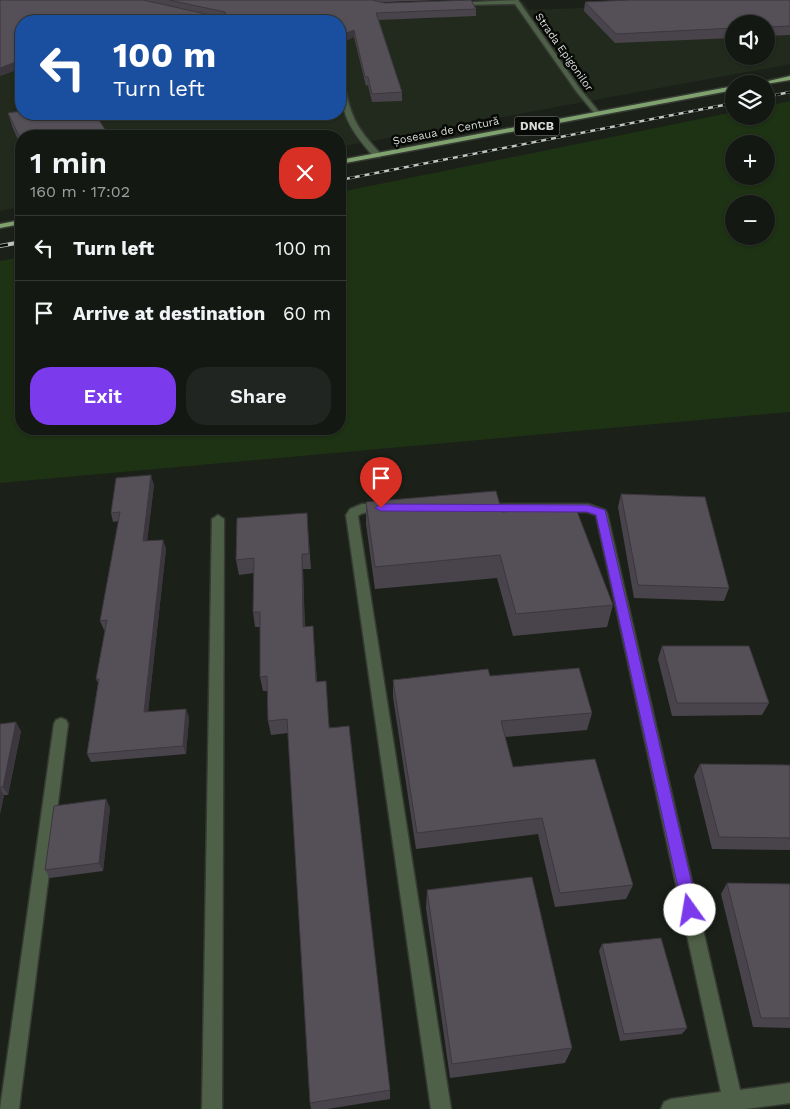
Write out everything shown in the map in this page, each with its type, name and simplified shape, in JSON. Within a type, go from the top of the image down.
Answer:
[{"type":"main road","points":[[775,81],[790,78]]},
{"type":"main road","name":"Șoseaua de Centură","points":[[346,161],[725,90]]},
{"type":"main road","points":[[0,226],[15,223]]},
{"type":"street","points":[[450,4],[515,1]]},
{"type":"street","name":"Strada Epigonilor","points":[[515,1],[578,90],[598,114]]},
{"type":"street","points":[[346,112],[351,126],[377,155]]},
{"type":"street","points":[[401,508],[362,508],[355,510],[352,515],[441,1109]]},
{"type":"street","points":[[470,508],[588,508],[601,513],[733,1101]]},
{"type":"street","points":[[212,1109],[218,519]]},
{"type":"street","points":[[9,1109],[61,724]]},
{"type":"street","points":[[671,1109],[790,1093]]},
{"type":"shaded area","points":[[0,0],[259,15],[15,15],[15,120],[346,120],[346,20],[440,18],[435,5],[524,2],[529,10],[790,0],[790,64],[346,146],[346,130],[15,130],[15,208],[0,211]]},
{"type":"green space","points":[[790,101],[790,412],[0,483],[0,261],[15,258],[15,435],[346,435],[346,191],[725,114],[725,125],[775,125],[775,104]]},
{"type":"building","points":[[0,0],[143,0],[210,15],[15,15],[15,62],[0,68]]},
{"type":"building","points":[[169,0],[372,0],[385,3],[471,0],[476,9],[376,13],[402,92],[372,94],[368,77],[365,77],[354,30],[346,33],[346,15],[220,15],[226,14],[225,12]]},
{"type":"building","points":[[629,0],[790,0],[790,26],[775,27],[775,15],[725,15],[725,28],[616,34],[585,2]]},
{"type":"building","points":[[15,112],[15,120],[99,120],[105,130],[16,130],[8,113]]},
{"type":"building","points":[[151,475],[143,541],[163,540],[144,712],[186,709],[183,746],[87,754],[99,679],[96,679],[107,620],[100,621],[120,512],[111,513],[116,478]]},
{"type":"building","points":[[496,491],[502,512],[575,506],[613,605],[516,614],[500,555],[375,567],[366,502]]},
{"type":"building","points":[[621,494],[705,497],[729,588],[638,585]]},
{"type":"building","points":[[307,513],[309,554],[302,554],[303,627],[313,626],[316,682],[326,681],[329,728],[349,726],[390,1090],[310,1103],[287,719],[268,721],[267,676],[260,677],[260,612],[253,612],[254,558],[236,560],[237,518]]},
{"type":"building","points":[[662,646],[749,646],[769,703],[677,703]]},
{"type":"building","points":[[579,668],[592,713],[501,721],[513,767],[595,759],[633,885],[560,893],[542,818],[417,833],[393,680],[488,669],[490,676]]},
{"type":"building","points":[[16,722],[3,787],[0,787],[0,724]]},
{"type":"building","points":[[700,764],[790,765],[790,838],[719,837]]},
{"type":"building","points":[[106,799],[99,863],[45,870],[54,806]]},
{"type":"building","points":[[532,877],[572,1048],[452,1064],[427,890]]},
{"type":"building","points":[[727,883],[790,884],[790,1018],[761,1018]]},
{"type":"building","points":[[661,938],[687,1028],[624,1034],[602,944]]},
{"type":"railway","points":[[775,95],[790,92]]},
{"type":"railway","points":[[346,179],[725,105]]},
{"type":"railway","points":[[0,246],[15,243]]},
{"type":"route","points":[[381,508],[588,508],[601,513],[690,910]]}]
